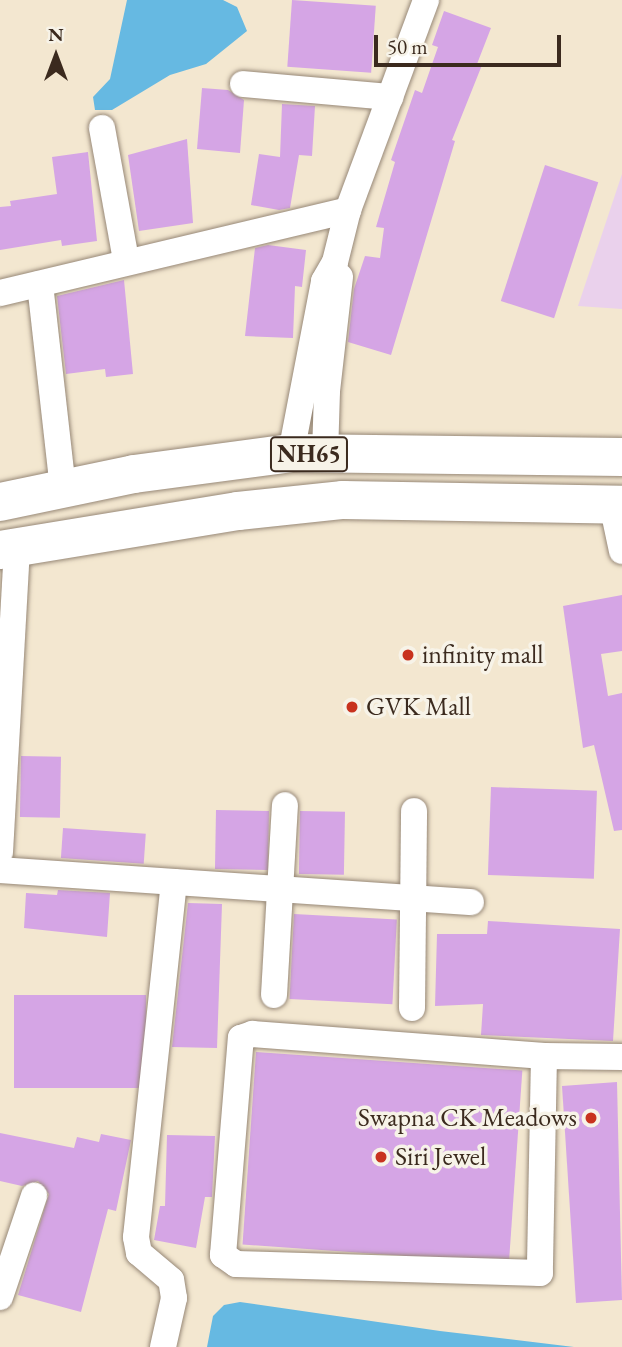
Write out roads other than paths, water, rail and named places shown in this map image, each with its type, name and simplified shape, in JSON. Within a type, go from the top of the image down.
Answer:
[{"type":"highway","name":"NH65","points":[[0,502],[64,489],[308,454],[622,457]]},
{"type":"highway","name":"NH65","points":[[9,547],[238,511],[343,500],[617,505]]},
{"type":"street","points":[[308,454],[324,281],[335,262],[348,210],[426,0]]},
{"type":"street","points":[[243,84],[390,97]]},
{"type":"street","points":[[103,128],[126,260]]},
{"type":"street","points":[[0,293],[126,260],[348,210]]},
{"type":"street","points":[[40,284],[64,489]]},
{"type":"street","points":[[617,505],[622,551]]},
{"type":"street","points":[[0,852],[9,547]]},
{"type":"street","points":[[274,995],[285,805]]},
{"type":"street","points":[[412,1008],[414,811]]},
{"type":"street","points":[[0,870],[471,902]]},
{"type":"street","points":[[163,1347],[174,1298],[171,1280],[139,1253],[136,1237],[174,882]]},
{"type":"street","points":[[544,1056],[540,1273],[236,1265],[223,1255],[241,1038],[252,1034],[544,1056],[622,1057]]},
{"type":"street","points":[[0,1297],[34,1196]]},
{"type":"water","points":[[127,0],[223,0],[237,7],[247,31],[206,64],[170,75],[112,110],[95,110],[93,97],[110,79]]},
{"type":"water","points":[[240,1302],[574,1347],[207,1347],[213,1316],[224,1305]]},
{"type":"place","name":"infinity mall","points":[[408,655]]},
{"type":"place","name":"GVK Mall","points":[[352,707]]},
{"type":"place","name":"Swapna CK Meadows","points":[[591,1118]]},
{"type":"place","name":"Siri Jewel","points":[[381,1157]]}]
